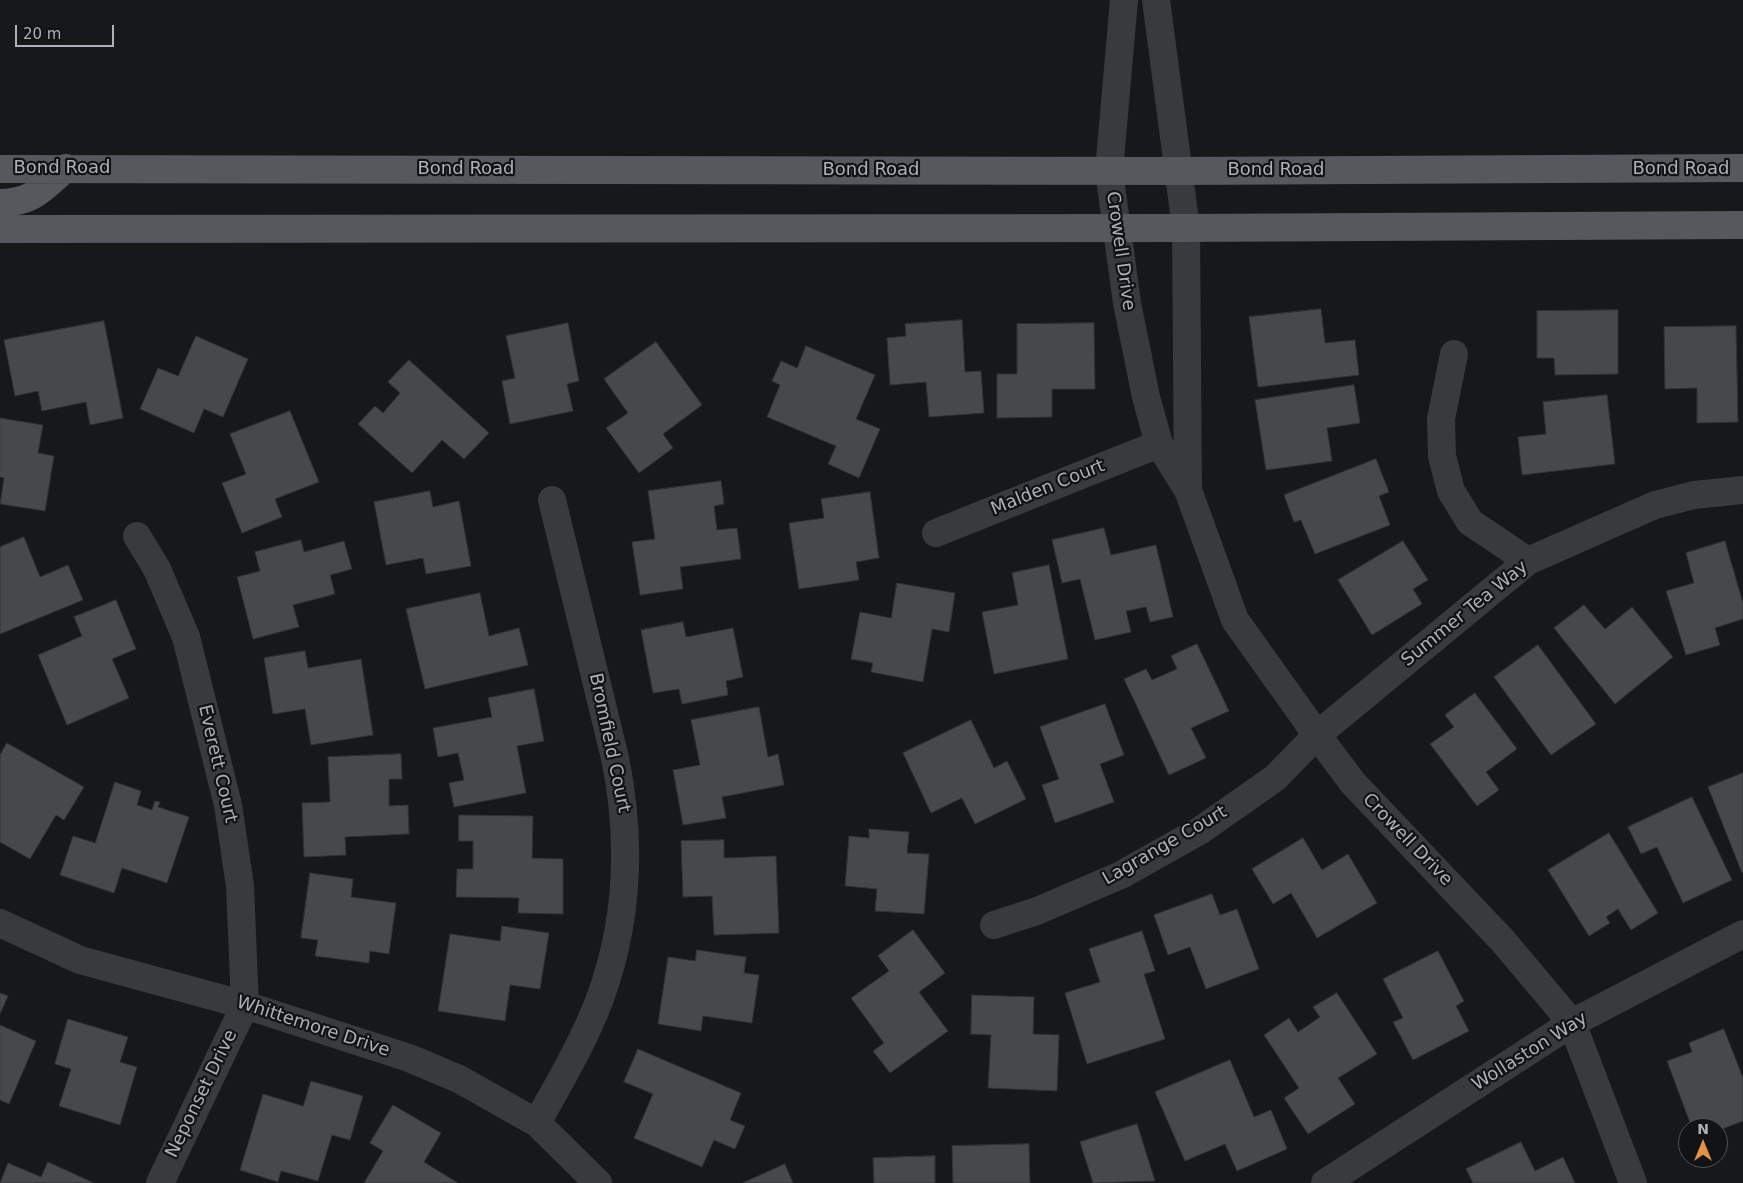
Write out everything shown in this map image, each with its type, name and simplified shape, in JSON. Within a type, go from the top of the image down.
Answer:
[{"type":"main road","points":[[0,203],[17,203],[31,198],[66,168]]},
{"type":"main road","name":"Bond Road","points":[[0,169],[1179,171],[1743,168]]},
{"type":"main road","points":[[0,229],[1186,228],[1743,225]]},
{"type":"street","name":"Crowell Drive","points":[[1124,0],[1109,171],[1127,303],[1146,397],[1159,444],[1188,490],[1236,620],[1317,735],[1353,783],[1503,941],[1572,1023],[1633,1183]]},
{"type":"street","name":"Crowell Drive","points":[[1156,0],[1186,228],[1188,490]]},
{"type":"street","points":[[1454,354],[1441,419],[1442,456],[1451,491],[1470,522],[1528,561]]},
{"type":"street","name":"Malden Court","points":[[936,533],[1159,444]]},
{"type":"street","name":"Summer Tea Way","points":[[1317,735],[1528,561],[1655,505],[1694,495],[1743,490]]},
{"type":"street","name":"Bromfield Court","points":[[538,1123],[584,1035],[610,969],[624,900],[627,865],[623,794],[552,500]]},
{"type":"street","name":"Everett Court","points":[[137,536],[157,569],[186,637],[228,806],[240,886],[245,1005]]},
{"type":"street","name":"Lagrange Court","points":[[994,925],[1037,910],[1121,875],[1201,830],[1275,778],[1317,735]]},
{"type":"street","name":"Whittemore Drive","points":[[0,923],[80,960],[245,1005],[419,1062],[459,1079],[538,1123],[598,1183]]},
{"type":"street","name":"Wollaston Way","points":[[1325,1183],[1572,1023],[1743,934]]},
{"type":"street","name":"Neponset Drive","points":[[160,1183],[245,1005]]},
{"type":"building","points":[[1321,309],[1325,343],[1355,340],[1359,375],[1258,387],[1249,317]]},
{"type":"building","points":[[1618,310],[1618,374],[1555,375],[1554,358],[1537,358],[1537,311]]},
{"type":"building","points":[[962,320],[965,372],[981,371],[984,413],[929,417],[926,382],[890,385],[887,338],[906,336],[905,324]]},
{"type":"building","points":[[104,321],[123,418],[90,425],[86,402],[42,411],[38,391],[15,396],[4,340]]},
{"type":"building","points":[[568,323],[579,381],[567,384],[573,411],[510,424],[502,381],[515,378],[506,336]]},
{"type":"building","points":[[1094,323],[1095,389],[1052,389],[1052,417],[997,418],[997,374],[1017,374],[1017,324]]},
{"type":"building","points":[[1736,326],[1738,422],[1697,423],[1697,388],[1665,389],[1664,327]]},
{"type":"building","points":[[196,336],[248,359],[223,417],[204,409],[194,433],[140,409],[158,368],[178,376]]},
{"type":"building","points":[[656,342],[702,405],[663,434],[673,448],[639,473],[606,428],[628,413],[604,379]]},
{"type":"building","points":[[806,346],[875,375],[856,419],[880,429],[859,478],[828,464],[836,446],[767,417],[780,385],[772,381],[781,361],[797,368]]},
{"type":"building","points":[[409,360],[489,433],[464,459],[442,440],[412,473],[358,424],[375,406],[383,413],[400,393],[388,382]]},
{"type":"building","points":[[1354,385],[1360,423],[1327,428],[1332,461],[1266,470],[1255,400]]},
{"type":"building","points":[[1607,395],[1615,464],[1522,475],[1518,437],[1546,434],[1543,402]]},
{"type":"building","points":[[290,411],[319,482],[275,499],[282,517],[242,533],[222,483],[246,474],[230,434]]},
{"type":"building","points":[[0,418],[43,425],[38,453],[54,456],[45,511],[0,504],[4,478],[0,477]]},
{"type":"building","points":[[1376,459],[1389,492],[1379,496],[1390,525],[1315,554],[1301,520],[1294,522],[1284,495]]},
{"type":"building","points":[[721,481],[724,504],[714,506],[717,530],[737,528],[741,559],[680,567],[683,589],[640,595],[632,542],[655,539],[648,491]]},
{"type":"building","points":[[430,491],[433,507],[459,501],[471,566],[426,574],[423,558],[386,565],[374,502]]},
{"type":"building","points":[[870,492],[879,558],[856,562],[859,580],[799,589],[789,523],[824,518],[821,499]]},
{"type":"building","points":[[1104,528],[1111,555],[1156,545],[1173,617],[1150,622],[1146,607],[1126,611],[1131,632],[1095,640],[1080,579],[1062,583],[1052,540]]},
{"type":"building","points":[[24,537],[40,577],[68,565],[83,600],[0,634],[0,547]]},
{"type":"building","points":[[301,540],[304,552],[344,541],[352,569],[330,575],[335,594],[293,605],[299,627],[253,639],[237,577],[260,571],[255,552]]},
{"type":"building","points":[[1403,541],[1428,580],[1413,589],[1422,604],[1372,635],[1338,580]]},
{"type":"building","points":[[1725,541],[1743,603],[1743,619],[1715,628],[1720,645],[1686,655],[1666,591],[1694,583],[1686,553]]},
{"type":"building","points":[[1049,565],[1068,659],[994,674],[982,612],[1018,605],[1012,573]]},
{"type":"building","points":[[897,583],[955,593],[949,632],[932,629],[923,682],[871,672],[873,663],[851,659],[860,612],[891,618]]},
{"type":"building","points":[[480,593],[489,636],[519,628],[528,665],[425,689],[406,609]]},
{"type":"building","points":[[116,600],[136,649],[112,659],[129,698],[67,725],[38,655],[82,636],[74,617]]},
{"type":"building","points":[[1584,605],[1605,629],[1632,607],[1673,657],[1615,704],[1554,628]]},
{"type":"building","points":[[683,622],[686,637],[733,628],[743,677],[726,681],[728,695],[682,704],[679,689],[653,693],[641,630]]},
{"type":"building","points":[[1197,644],[1229,711],[1191,728],[1206,758],[1169,775],[1124,679],[1146,669],[1152,680],[1177,669],[1171,656]]},
{"type":"building","points":[[1538,645],[1596,724],[1551,755],[1494,677]]},
{"type":"building","points":[[305,651],[308,668],[361,659],[373,735],[311,745],[305,709],[273,714],[264,658]]},
{"type":"building","points":[[534,689],[544,741],[517,746],[526,793],[454,807],[449,783],[464,780],[458,753],[438,757],[433,728],[492,717],[488,698]]},
{"type":"building","points":[[1475,693],[1517,749],[1486,772],[1499,790],[1477,806],[1430,744],[1454,727],[1445,715]]},
{"type":"building","points":[[1105,704],[1124,755],[1100,764],[1114,802],[1055,823],[1042,785],[1059,779],[1040,727]]},
{"type":"building","points":[[759,707],[768,757],[778,754],[784,785],[722,797],[726,818],[683,825],[673,770],[700,765],[691,720]]},
{"type":"building","points":[[971,720],[994,768],[1007,761],[1026,799],[975,824],[962,798],[931,813],[903,753]]},
{"type":"building","points":[[7,743],[84,787],[64,820],[56,815],[30,859],[0,842],[0,755]]},
{"type":"building","points":[[401,754],[402,779],[389,779],[389,806],[408,805],[409,834],[345,837],[346,855],[304,857],[302,803],[330,802],[328,757]]},
{"type":"building","points":[[1743,773],[1743,872],[1742,873],[1708,787]]},
{"type":"building","points":[[115,782],[141,791],[137,805],[152,810],[155,801],[160,802],[158,807],[189,817],[167,883],[122,868],[114,893],[60,875],[73,836],[95,843]]},
{"type":"building","points":[[1692,797],[1732,880],[1683,903],[1657,847],[1641,854],[1628,827]]},
{"type":"building","points":[[459,815],[533,816],[532,858],[563,859],[563,914],[518,913],[519,898],[456,897],[457,869],[473,869],[473,841],[459,841]]},
{"type":"building","points":[[869,829],[909,832],[907,853],[929,854],[924,914],[875,911],[877,889],[845,886],[849,836],[869,838]]},
{"type":"building","points":[[1609,833],[1658,913],[1631,930],[1618,909],[1606,917],[1610,923],[1589,936],[1548,870]]},
{"type":"building","points":[[1303,838],[1322,870],[1348,854],[1377,903],[1317,938],[1291,893],[1273,904],[1252,869]]},
{"type":"building","points":[[724,840],[724,858],[776,856],[779,933],[714,935],[712,896],[683,897],[681,841]]},
{"type":"building","points":[[310,873],[353,879],[351,897],[396,903],[389,954],[370,951],[369,963],[315,956],[318,940],[301,938]]},
{"type":"building","points":[[1212,894],[1220,915],[1237,909],[1259,969],[1206,989],[1190,947],[1168,955],[1154,915]]},
{"type":"building","points":[[502,926],[549,933],[540,989],[510,985],[505,1021],[438,1011],[450,934],[500,941]]},
{"type":"building","points":[[913,930],[945,973],[919,992],[948,1031],[890,1073],[873,1051],[884,1043],[851,998],[889,971],[878,956]]},
{"type":"building","points":[[1142,931],[1155,971],[1144,974],[1165,1039],[1087,1064],[1065,993],[1100,982],[1089,949]]},
{"type":"building","points":[[697,950],[746,957],[744,973],[759,975],[752,1023],[703,1016],[701,1031],[658,1024],[668,957],[695,961]]},
{"type":"building","points":[[1438,951],[1464,1001],[1456,1006],[1469,1031],[1413,1060],[1393,1022],[1403,1018],[1383,979]]},
{"type":"building","points":[[0,993],[8,996],[0,1014]]},
{"type":"building","points":[[1337,993],[1377,1054],[1338,1078],[1355,1104],[1308,1134],[1284,1098],[1299,1088],[1264,1035],[1289,1018],[1298,1032],[1320,1017],[1313,1007]]},
{"type":"building","points":[[972,995],[1034,997],[1033,1034],[1059,1035],[1057,1091],[988,1088],[991,1035],[971,1034]]},
{"type":"building","points":[[68,1019],[128,1037],[120,1062],[137,1067],[120,1125],[59,1106],[71,1069],[55,1064]]},
{"type":"building","points":[[0,1025],[36,1041],[9,1104],[0,1100]]},
{"type":"building","points":[[1724,1029],[1743,1078],[1743,1121],[1728,1127],[1728,1118],[1688,1118],[1667,1061],[1692,1052],[1689,1043]]},
{"type":"building","points":[[638,1049],[741,1093],[730,1120],[745,1126],[735,1149],[714,1140],[702,1167],[634,1138],[653,1094],[624,1082]]},
{"type":"building","points":[[1230,1060],[1254,1117],[1271,1110],[1287,1149],[1237,1171],[1225,1144],[1185,1161],[1155,1092]]},
{"type":"building","points":[[311,1081],[363,1096],[350,1140],[332,1135],[318,1181],[281,1171],[278,1182],[240,1170],[263,1094],[303,1106]]},
{"type":"building","points":[[393,1105],[441,1133],[424,1162],[458,1183],[364,1183],[383,1151],[370,1143]]},
{"type":"building","points":[[1137,1124],[1155,1181],[1093,1183],[1080,1142]]},
{"type":"building","points":[[1521,1142],[1535,1171],[1563,1157],[1575,1183],[1473,1183],[1466,1169]]},
{"type":"building","points":[[1029,1144],[1030,1183],[953,1183],[952,1146]]},
{"type":"building","points":[[935,1156],[935,1183],[874,1183],[873,1158]]},
{"type":"building","points":[[48,1162],[94,1183],[0,1183],[8,1163],[41,1177]]},
{"type":"building","points":[[785,1164],[793,1183],[743,1183]]}]
